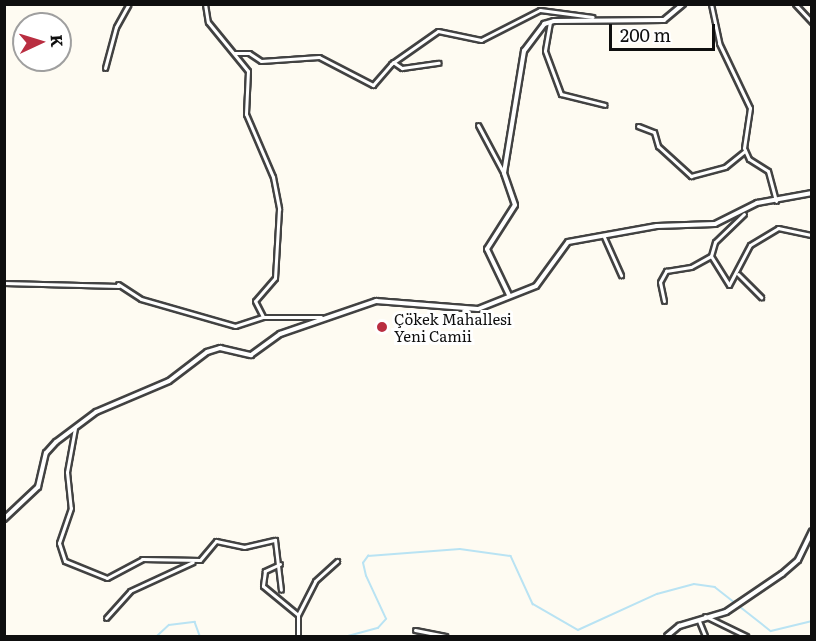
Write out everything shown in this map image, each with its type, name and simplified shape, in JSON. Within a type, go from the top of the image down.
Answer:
[{"type":"street","points":[[105,68],[116,27],[129,4]]},
{"type":"street","points":[[205,4],[208,22],[248,71],[246,114],[273,177],[281,221],[275,278],[255,301],[263,317]]},
{"type":"street","points":[[234,53],[249,53],[261,61],[319,57],[373,85],[393,62],[438,31],[481,40],[540,10],[593,17],[663,20],[683,4]]},
{"type":"street","points":[[638,126],[654,132],[658,146],[691,176],[725,168],[745,151],[750,108],[719,43],[711,4]]},
{"type":"street","points":[[795,4],[812,22]]},
{"type":"street","points":[[504,173],[524,51],[550,22],[593,17]]},
{"type":"street","points":[[550,22],[546,51],[561,94],[604,105]]},
{"type":"street","points":[[393,62],[402,68],[439,63]]},
{"type":"street","points":[[478,125],[504,173],[515,205],[487,249],[509,295]]},
{"type":"street","points":[[745,151],[768,171],[776,201]]},
{"type":"street","points":[[664,301],[660,282],[666,271],[691,267],[711,255],[715,242],[757,203],[812,193]]},
{"type":"street","points":[[4,519],[29,499],[46,453],[75,426],[110,405],[169,381],[207,352],[220,348],[251,355],[280,334],[321,317],[376,301],[478,309],[536,286],[568,242],[666,225],[715,224],[744,214]]},
{"type":"street","points":[[711,255],[729,285],[738,274],[750,245],[778,228],[812,235]]},
{"type":"street","points":[[604,237],[621,275]]},
{"type":"street","points":[[738,274],[761,297]]},
{"type":"street","points":[[4,283],[119,285],[141,299],[235,326],[263,317],[321,317]]},
{"type":"street","points":[[75,426],[67,472],[71,508],[59,543],[65,561],[107,578],[142,559],[195,561]]},
{"type":"street","points":[[667,636],[705,616],[729,610],[738,599],[798,560],[812,531]]},
{"type":"street","points":[[106,618],[130,591],[195,561],[216,541],[244,547],[275,540],[280,564],[281,590]]},
{"type":"street","points":[[298,636],[298,615],[315,581],[337,561]]},
{"type":"street","points":[[280,564],[265,571],[263,586],[298,615]]},
{"type":"street","points":[[705,616],[746,636]]},
{"type":"street","points":[[698,619],[705,636]]},
{"type":"street","points":[[415,630],[445,636]]},
{"type":"waterway","points":[[348,636],[378,628],[386,619],[366,576],[363,563],[368,556],[460,549],[511,556],[533,604],[578,630],[657,594],[694,584],[715,587],[771,631],[812,621]]},
{"type":"waterway","points":[[157,636],[169,625],[195,622],[200,636]]},
{"type":"place","name":"Çökek Mahallesi Yeni Camii","points":[[382,327]]}]
